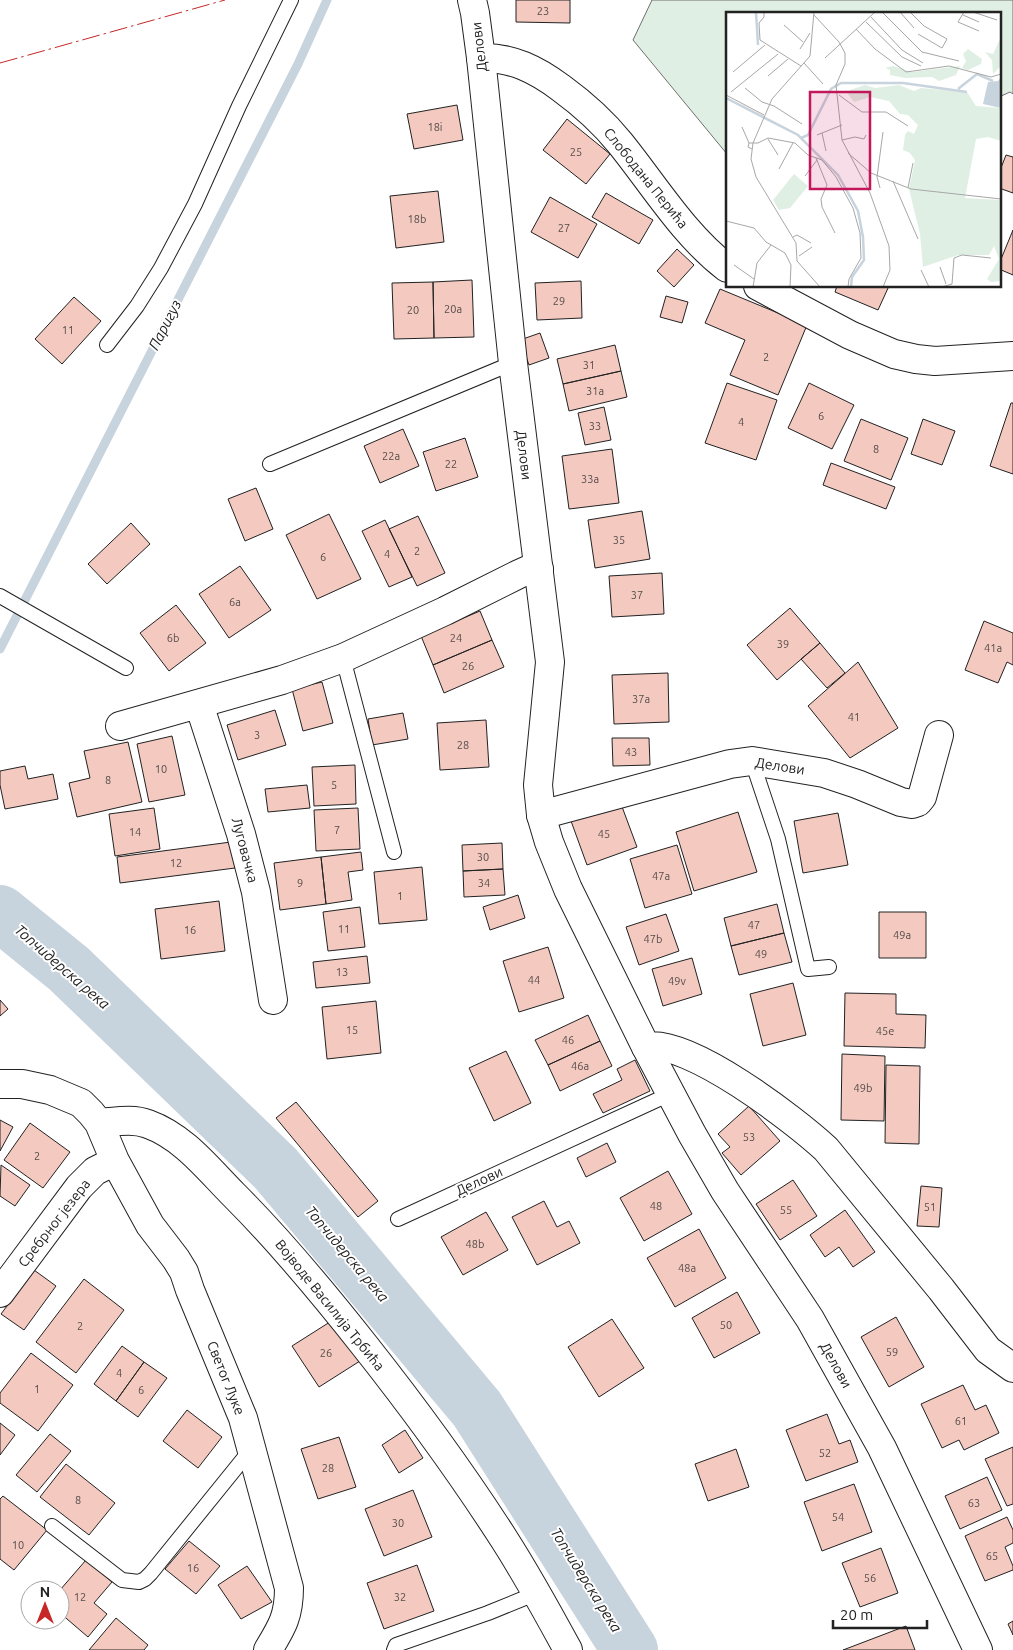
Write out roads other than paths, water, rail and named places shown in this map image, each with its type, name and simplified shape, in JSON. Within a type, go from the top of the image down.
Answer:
[{"type":"street","name":"Делови","points":[[472,0],[481,58],[513,363],[550,662],[538,785],[541,815],[549,842],[568,889],[670,1094],[725,1191],[810,1319],[882,1448],[978,1650]]},
{"type":"street","name":"Слободана Перића","points":[[481,58],[494,57],[504,59],[530,68],[575,98],[619,141],[701,246],[726,267]]},
{"type":"street","points":[[762,288],[850,335],[894,354],[935,361],[1013,356]]},
{"type":"street","points":[[120,726],[282,680],[343,658],[445,611],[519,574],[528,570],[539,569]]},
{"type":"street","name":"Луговачка","points":[[199,704],[241,834],[254,882],[273,1000]]},
{"type":"street","name":"Делови","points":[[541,815],[730,764],[752,761],[831,775],[901,802],[912,804],[918,802],[922,797],[939,735]]},
{"type":"street","points":[[646,1047],[665,1047],[696,1058],[732,1079],[809,1133],[826,1149],[941,1289],[988,1350],[1013,1368]]},
{"type":"street","points":[[0,1084],[22,1084],[50,1090],[80,1104],[99,1123]]},
{"type":"street","name":"Војводе Василија Трбића","points":[[99,1123],[137,1121],[164,1132],[192,1151],[263,1224],[342,1317],[438,1443],[503,1538],[568,1650]]},
{"type":"street","name":"Светог Луке","points":[[99,1123],[115,1161],[150,1225],[184,1272],[243,1418],[289,1588],[289,1605],[283,1625],[268,1650]]},
{"type":"street","name":"Сребрног језера","points":[[0,1293],[79,1187],[95,1171],[115,1161]]},
{"type":"lane","points":[[107,345],[137,306],[162,268],[291,0]]},
{"type":"lane","points":[[270,464],[513,363]]},
{"type":"lane","points":[[4,598],[126,668]]},
{"type":"lane","points":[[343,658],[394,852]]},
{"type":"lane","points":[[752,761],[778,840],[808,969],[830,967]]},
{"type":"lane","name":"Делови","points":[[398,1218],[670,1094]]},
{"type":"lane","points":[[52,1526],[122,1580],[139,1582],[151,1573],[244,1458],[252,1454]]},
{"type":"lane","points":[[394,1650],[396,1646],[488,1613],[536,1593]]},
{"type":"waterway","name":"Паригуз","points":[[0,649],[298,64],[327,0]]},
{"type":"waterway","name":"Топчидерска река","points":[[0,913],[69,969],[276,1169],[477,1409],[630,1650]]}]
